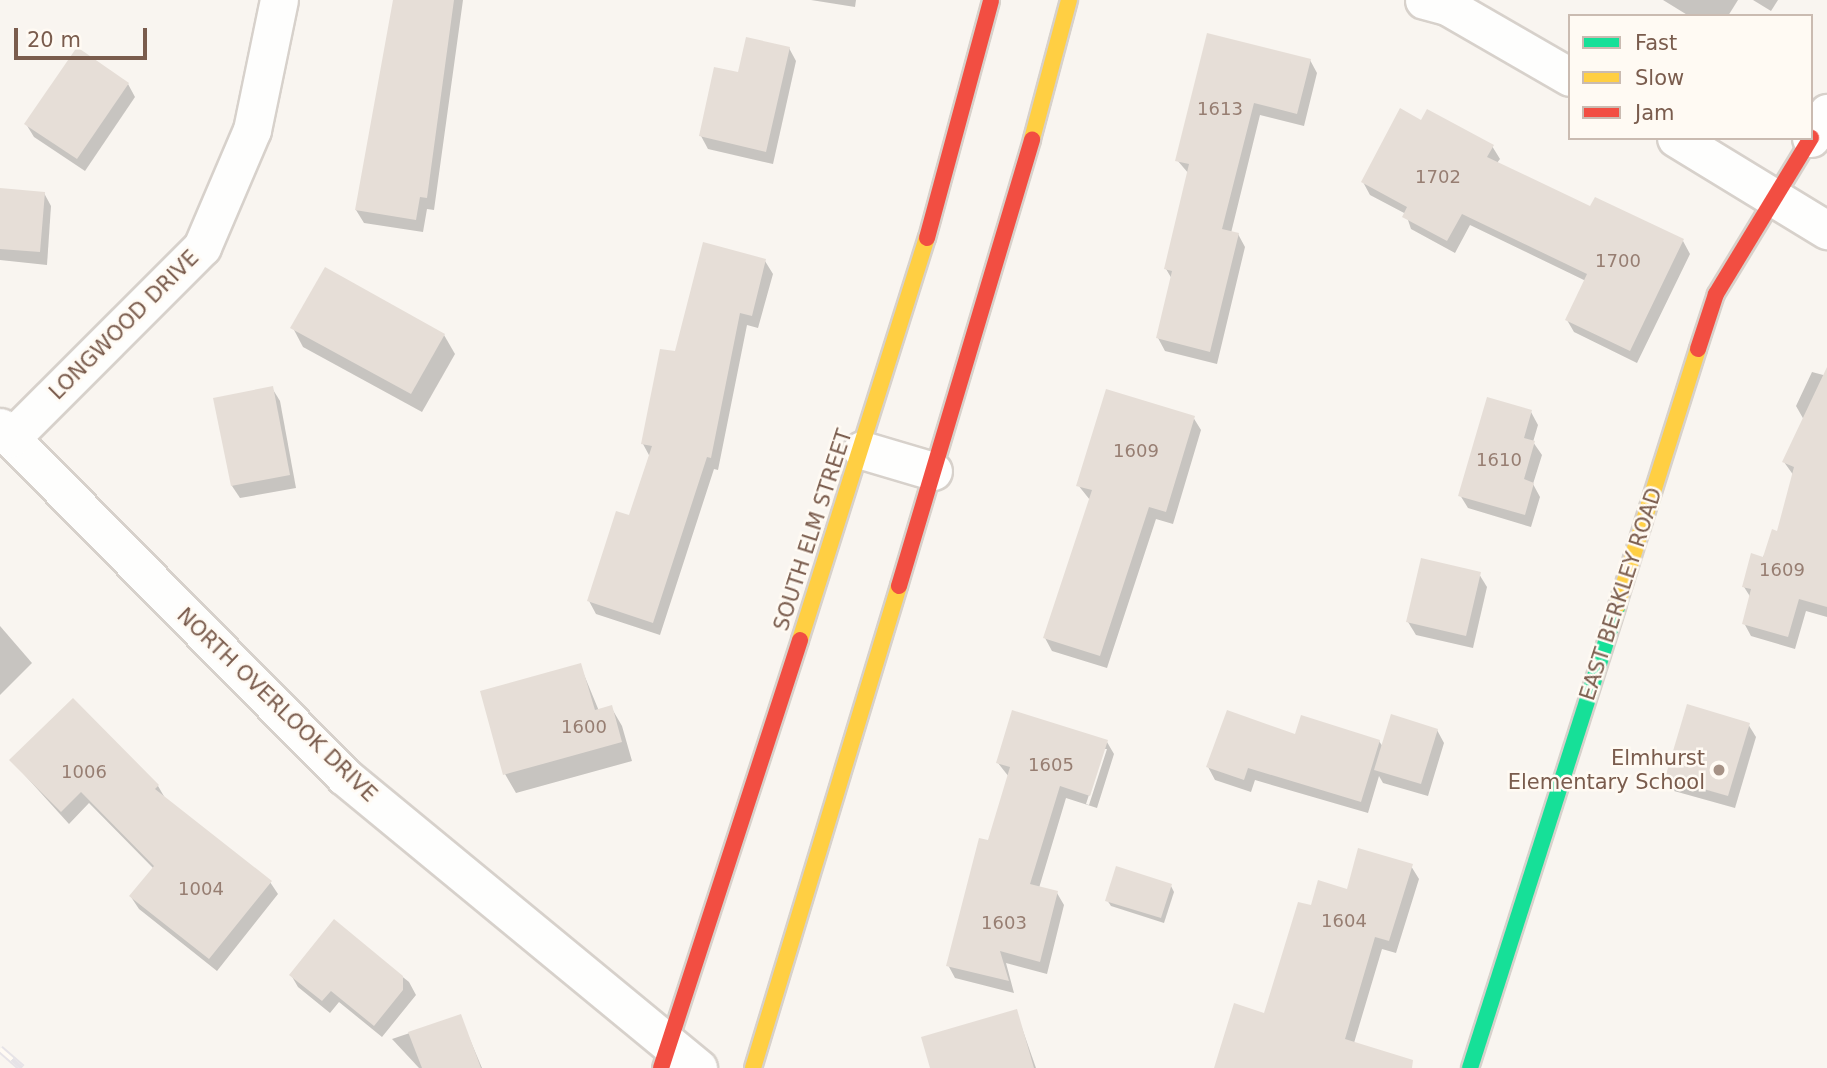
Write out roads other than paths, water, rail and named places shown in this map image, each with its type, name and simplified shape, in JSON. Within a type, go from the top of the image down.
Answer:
[{"type":"street","name":"LONGWOOD DRIVE","points":[[5,433],[202,247],[252,130],[279,0]]},
{"type":"street","name":"SOUTH ELM STREET","points":[[665,1056],[862,450],[945,178],[991,0]]},
{"type":"street","points":[[753,1068],[1017,196],[1069,0]]},
{"type":"street","points":[[1424,0],[1447,6],[1568,76]]},
{"type":"street","name":"EAST BERKLEY ROAD","points":[[1813,135],[1827,113]]},
{"type":"street","points":[[1679,140],[1827,230]]},
{"type":"street","name":"EAST BERKLEY ROAD","points":[[1470,1068],[1716,295],[1810,140]]},
{"type":"street","name":"NORTH OVERLOOK DRIVE","points":[[5,433],[344,776],[665,1056],[698,1068]]},
{"type":"street","points":[[862,450],[933,471]]},
{"type":"railway","points":[[0,1049],[22,1068]]},
{"type":"place","name":"Elmhurst Elementary School","points":[[1719,770]]}]
